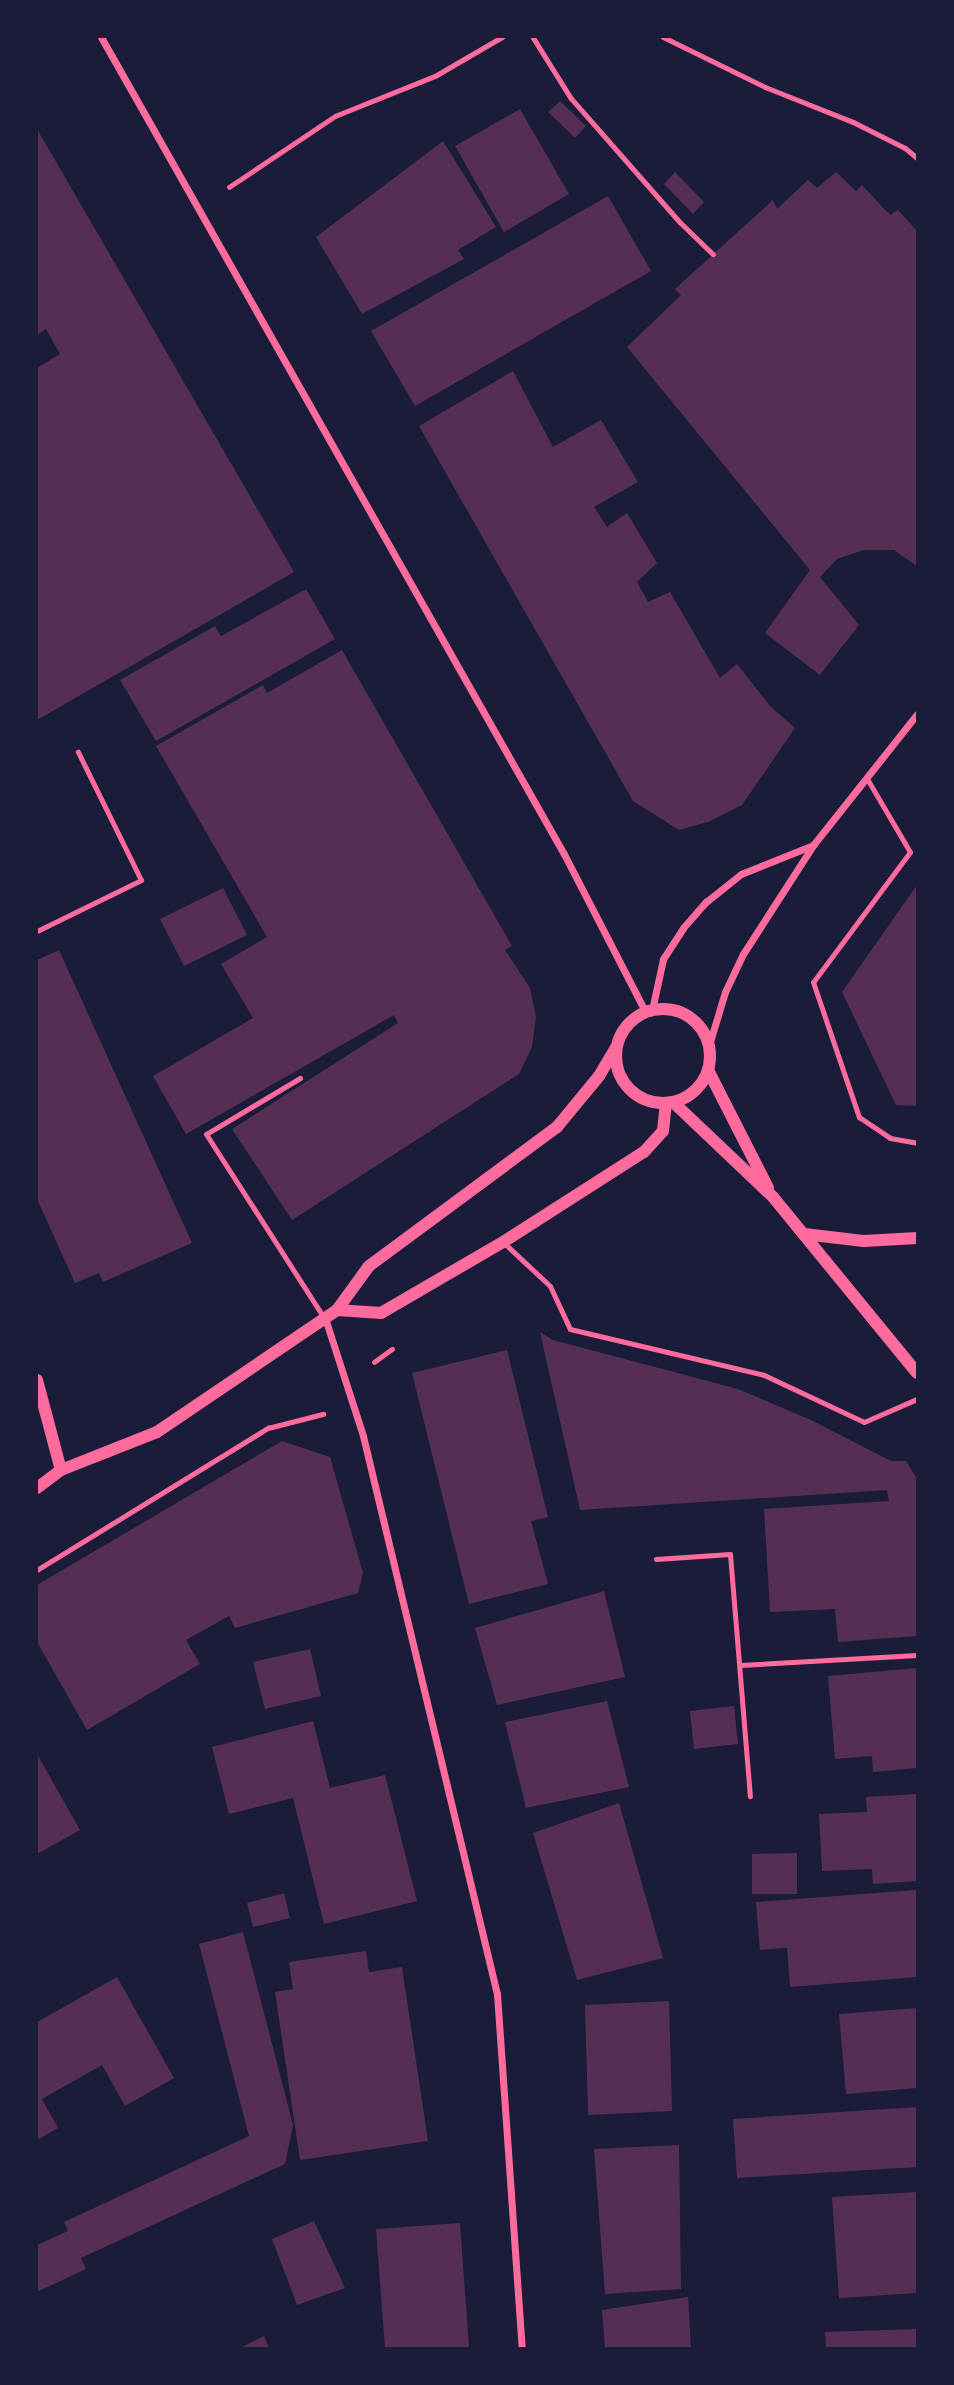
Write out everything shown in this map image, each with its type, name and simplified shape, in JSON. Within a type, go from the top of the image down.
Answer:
[{"type":"street","points":[[101,37],[564,854],[649,1011]]},
{"type":"street","points":[[773,1197],[708,1070],[709,1045],[725,992],[743,954],[814,844],[917,713]]},
{"type":"street","points":[[649,1011],[663,959],[683,928],[706,902],[741,874],[814,844]]},
{"type":"street","points":[[37,1488],[61,1470],[157,1432],[337,1310],[369,1266],[557,1127],[599,1076],[616,1048],[621,1033],[631,1020],[649,1011],[681,1012],[703,1030],[709,1045]]},
{"type":"street","points":[[616,1048],[620,1076],[627,1088],[652,1102],[669,1103],[695,1090],[708,1070]]},
{"type":"street","points":[[669,1103],[773,1197],[917,1373]]},
{"type":"street","points":[[337,1310],[381,1314],[503,1242],[644,1152],[663,1130],[669,1103]]},
{"type":"street","points":[[804,1234],[864,1241],[917,1238]]},
{"type":"street","points":[[324,1318],[363,1436],[498,1994],[522,2348]]},
{"type":"street","points":[[37,1380],[61,1470]]},
{"type":"lane","points":[[663,37],[765,88],[853,122],[905,148],[917,158]]},
{"type":"lane","points":[[37,931],[141,880],[78,752]]},
{"type":"lane","points":[[866,778],[910,852],[813,982],[859,1117],[890,1139],[917,1143]]},
{"type":"lane","points":[[300,1078],[206,1134],[324,1318]]},
{"type":"lane","points":[[503,1242],[550,1286],[570,1329],[764,1375],[864,1422],[917,1399]]},
{"type":"lane","points":[[656,1559],[730,1554],[750,1796]]},
{"type":"lane","points":[[740,1665],[917,1655]]},
{"type":"path","points":[[229,187],[335,116],[435,76],[502,37]]},
{"type":"path","points":[[533,37],[571,98],[680,222],[713,254]]},
{"type":"building","points":[[560,101],[586,126],[575,138],[548,112]]},
{"type":"building","points":[[520,109],[569,194],[504,232],[455,146]]},
{"type":"building","points":[[37,129],[294,572],[37,720],[37,368],[60,354],[46,329],[37,335]]},
{"type":"building","points":[[443,141],[496,227],[458,250],[464,259],[362,314],[316,237]]},
{"type":"building","points":[[675,172],[704,202],[693,214],[664,184]]},
{"type":"building","points":[[836,172],[856,191],[862,185],[890,215],[898,210],[917,231],[917,566],[894,550],[864,550],[837,559],[820,577],[859,625],[820,675],[765,633],[810,570],[627,347],[681,295],[675,289],[773,200],[777,209],[808,180],[817,188]]},
{"type":"building","points":[[608,196],[651,271],[415,406],[371,331]]},
{"type":"building","points":[[513,371],[553,447],[601,420],[638,482],[594,507],[607,527],[627,513],[657,563],[637,582],[648,602],[670,592],[720,678],[737,664],[770,706],[795,728],[742,805],[708,822],[679,830],[633,801],[419,426]]},
{"type":"building","points":[[306,589],[335,639],[156,741],[120,680],[215,626],[221,636]]},
{"type":"building","points":[[342,650],[512,946],[505,950],[530,988],[536,1017],[532,1047],[519,1074],[292,1220],[232,1129],[398,1023],[394,1015],[186,1134],[153,1076],[253,1018],[221,964],[267,937],[156,746],[263,685],[267,693]]},
{"type":"building","points":[[917,885],[917,1106],[896,1105],[842,992]]},
{"type":"building","points":[[223,888],[247,935],[184,966],[160,919]]},
{"type":"building","points":[[59,950],[192,1243],[103,1282],[99,1273],[75,1283],[37,1199],[37,960]]},
{"type":"building","points":[[540,1332],[553,1340],[738,1389],[811,1420],[891,1461],[906,1461],[917,1479],[917,1636],[838,1642],[835,1609],[770,1612],[764,1509],[889,1501],[887,1490],[580,1510]]},
{"type":"building","points":[[507,1350],[548,1517],[531,1521],[548,1584],[469,1604],[412,1373]]},
{"type":"building","points":[[282,1441],[330,1457],[363,1573],[358,1593],[235,1628],[229,1616],[186,1640],[200,1664],[87,1730],[37,1642],[37,1585]]},
{"type":"building","points":[[604,1591],[625,1677],[497,1705],[475,1628]]},
{"type":"building","points":[[310,1649],[321,1696],[265,1709],[253,1662]]},
{"type":"building","points":[[917,1668],[917,1768],[873,1772],[872,1756],[835,1759],[828,1676]]},
{"type":"building","points":[[607,1701],[629,1787],[526,1808],[505,1722]]},
{"type":"building","points":[[734,1706],[738,1744],[694,1749],[690,1711]]},
{"type":"building","points":[[313,1721],[330,1788],[385,1775],[417,1901],[324,1924],[293,1798],[229,1814],[212,1747]]},
{"type":"building","points":[[37,1754],[80,1830],[37,1854]]},
{"type":"building","points":[[917,1794],[917,1881],[873,1884],[872,1869],[822,1871],[819,1814],[867,1812],[866,1797]]},
{"type":"building","points":[[619,1803],[663,1958],[577,1980],[533,1833]]},
{"type":"building","points":[[797,1853],[797,1894],[752,1894],[752,1854]]},
{"type":"building","points":[[917,1890],[917,1977],[790,1987],[787,1948],[760,1950],[756,1902]]},
{"type":"building","points":[[284,1893],[290,1918],[253,1927],[247,1903]]},
{"type":"building","points":[[243,1932],[293,2125],[285,2164],[81,2258],[86,2269],[37,2292],[37,2245],[68,2231],[64,2222],[249,2136],[199,1944]]},
{"type":"building","points":[[366,1951],[369,1972],[402,1967],[428,2141],[300,2160],[275,1992],[293,1989],[289,1962]]},
{"type":"building","points":[[117,1977],[174,2078],[125,2106],[102,2065],[42,2099],[58,2128],[37,2140],[37,2022]]},
{"type":"building","points":[[669,2001],[672,2111],[588,2115],[585,2005]]},
{"type":"building","points":[[917,2008],[917,2088],[846,2094],[839,2014]]},
{"type":"building","points":[[917,2107],[917,2167],[737,2178],[733,2119]]},
{"type":"building","points":[[679,2145],[681,2289],[605,2294],[594,2149]]},
{"type":"building","points":[[917,2192],[917,2293],[839,2298],[832,2197]]},
{"type":"building","points":[[314,2221],[345,2288],[297,2305],[272,2239]]},
{"type":"building","points":[[460,2223],[469,2347],[385,2348],[376,2229]]},
{"type":"building","points":[[688,2297],[691,2348],[605,2348],[602,2310]]},
{"type":"building","points":[[917,2329],[917,2348],[826,2348],[825,2332]]},
{"type":"building","points":[[264,2336],[269,2348],[240,2348]]}]
